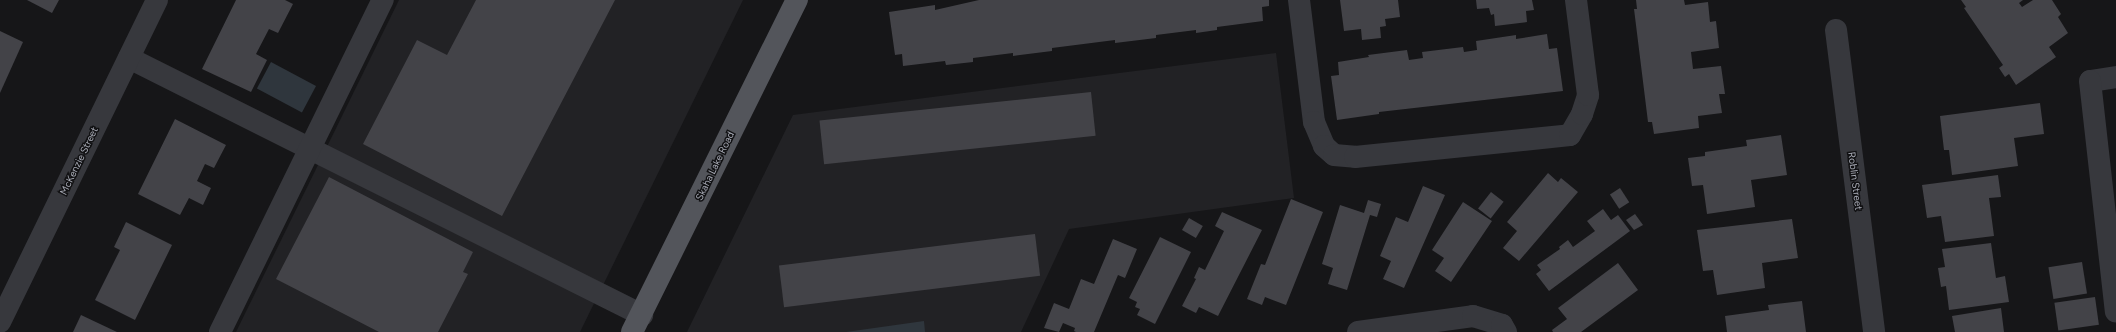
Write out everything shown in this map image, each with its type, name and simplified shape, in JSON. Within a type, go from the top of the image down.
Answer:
[{"type":"main road","name":"Skaha Lake Road","points":[[637,324],[797,0]]},
{"type":"street","name":"McKenzie Street","points":[[0,322],[157,0]]},
{"type":"street","points":[[220,332],[383,0]]},
{"type":"street","points":[[1299,0],[1314,122],[1324,146],[1334,155],[1356,157],[1570,135],[1582,114],[1588,95],[1576,0]]},
{"type":"street","name":"Roblin Street","points":[[1836,30],[1874,332]]},
{"type":"street","points":[[129,58],[310,149],[637,324]]},
{"type":"street","points":[[2116,77],[2090,81],[2116,312]]},
{"type":"street","points":[[1358,332],[1473,316],[1502,325],[1506,332]]},
{"type":"shaded area","points":[[399,0],[743,0],[580,332],[236,332]]},
{"type":"shaded area","points":[[1276,53],[1294,198],[1069,229],[1021,332],[687,332],[793,115]]},
{"type":"shaded area","points":[[271,62],[316,86],[302,112],[257,88]]},
{"type":"shaded area","points":[[924,321],[925,332],[846,332]]},
{"type":"building","points":[[27,0],[59,0],[52,13]]},
{"type":"building","points":[[236,0],[285,0],[293,4],[278,33],[269,29],[256,54],[267,60],[251,92],[202,69]]},
{"type":"building","points":[[476,0],[615,0],[502,216],[363,144],[417,40],[447,55]]},
{"type":"building","points":[[979,0],[1269,0],[1269,6],[1262,7],[1263,21],[1217,27],[1217,30],[1196,33],[1196,30],[1156,35],[1156,38],[1115,43],[1115,40],[1052,48],[1052,51],[1013,56],[1013,53],[973,58],[973,62],[946,65],[945,61],[903,66],[902,54],[895,55],[889,12],[935,5],[935,10]]},
{"type":"building","points":[[1340,0],[1398,0],[1400,17],[1385,19],[1386,26],[1380,27],[1381,38],[1362,40],[1361,29],[1344,31]]},
{"type":"building","points":[[1476,0],[1532,0],[1534,10],[1526,11],[1527,22],[1495,26],[1494,14],[1491,15],[1489,8],[1477,9]]},
{"type":"building","points":[[1636,0],[1684,0],[1685,5],[1708,2],[1710,22],[1716,21],[1719,48],[1691,52],[1693,69],[1721,66],[1725,94],[1719,94],[1722,113],[1698,116],[1699,128],[1654,134],[1652,122],[1648,122],[1634,9],[1637,9]]},
{"type":"building","points":[[1961,0],[2023,0],[2019,3],[2022,7],[2033,0],[2052,0],[2061,14],[2058,17],[2068,33],[2049,47],[2056,57],[2016,85],[2009,74],[2005,77],[1999,68],[2003,65],[1964,8],[1966,7]]},
{"type":"building","points":[[0,31],[23,42],[0,93]]},
{"type":"building","points":[[1547,34],[1549,49],[1557,48],[1563,91],[1379,112],[1379,114],[1337,120],[1331,76],[1339,75],[1338,62],[1369,57],[1368,55],[1407,50],[1409,60],[1423,58],[1422,52],[1463,47],[1464,52],[1477,50],[1476,41],[1516,35],[1516,39]]},
{"type":"building","points":[[1091,92],[1096,136],[824,164],[819,121]]},
{"type":"building","points":[[2040,103],[2044,134],[2014,138],[2018,166],[1952,175],[1949,150],[1944,150],[1940,116]]},
{"type":"building","points":[[175,119],[226,145],[214,168],[205,164],[197,181],[211,188],[203,205],[189,198],[180,215],[138,194]]},
{"type":"building","points":[[1781,135],[1787,175],[1751,180],[1755,207],[1707,214],[1703,185],[1692,186],[1688,158],[1705,156],[1705,152],[1747,146],[1746,140]]},
{"type":"building","points":[[1548,173],[1558,182],[1561,178],[1578,192],[1519,261],[1503,248],[1517,231],[1507,222]]},
{"type":"building","points":[[1998,175],[2001,197],[1989,198],[1994,236],[1945,242],[1941,216],[1927,218],[1922,185]]},
{"type":"building","points":[[329,177],[473,252],[463,272],[468,274],[438,332],[379,332],[276,279]]},
{"type":"building","points":[[1423,186],[1445,195],[1404,288],[1383,279],[1391,261],[1380,256],[1396,217],[1408,222]]},
{"type":"building","points":[[1620,188],[1629,202],[1619,209],[1610,195]]},
{"type":"building","points":[[1491,192],[1504,202],[1491,218],[1478,209]]},
{"type":"building","points":[[1291,199],[1323,212],[1286,305],[1265,297],[1262,305],[1247,299],[1261,264],[1265,265]]},
{"type":"building","points":[[1368,200],[1381,204],[1377,217],[1370,215],[1347,290],[1328,284],[1333,268],[1322,264],[1340,205],[1364,213]]},
{"type":"building","points":[[1463,202],[1492,221],[1451,282],[1435,271],[1444,258],[1432,250]]},
{"type":"building","points":[[1603,209],[1611,220],[1618,215],[1630,231],[1549,291],[1536,274],[1541,270],[1537,265],[1560,249],[1559,247],[1568,240],[1573,247],[1595,231],[1587,221]]},
{"type":"building","points":[[1222,212],[1262,230],[1218,316],[1199,307],[1196,313],[1182,306],[1196,279],[1194,278],[1199,267],[1205,270],[1224,231],[1215,226]]},
{"type":"building","points":[[1635,214],[1643,225],[1634,230],[1626,220]]},
{"type":"building","points":[[1189,218],[1203,226],[1196,238],[1182,230]]},
{"type":"building","points":[[1792,219],[1798,258],[1762,263],[1765,288],[1717,295],[1713,270],[1703,271],[1697,230]]},
{"type":"building","points":[[126,222],[172,245],[135,320],[95,300],[120,250],[114,247]]},
{"type":"building","points":[[1035,234],[1040,276],[784,307],[779,265]]},
{"type":"building","points":[[1160,237],[1191,252],[1155,324],[1137,315],[1140,309],[1135,307],[1137,302],[1129,298]]},
{"type":"building","points":[[1113,239],[1137,249],[1125,278],[1118,275],[1094,332],[1076,332],[1074,331],[1075,328],[1063,323],[1059,332],[1044,328],[1054,303],[1069,309],[1081,279],[1094,284]]},
{"type":"building","points":[[1991,243],[1996,278],[2005,276],[2009,302],[1949,310],[1946,286],[1941,287],[1938,268],[1945,267],[1942,249]]},
{"type":"building","points":[[2082,262],[2087,294],[2053,299],[2048,267]]},
{"type":"building","points":[[1618,263],[1638,290],[1581,332],[1553,332],[1552,330],[1567,319],[1558,308]]},
{"type":"building","points":[[2095,297],[2099,325],[2058,330],[2054,303]]},
{"type":"building","points":[[1802,301],[1806,332],[1727,332],[1725,316],[1769,310],[1768,305]]},
{"type":"building","points":[[2001,308],[2004,332],[1955,332],[1952,316]]},
{"type":"building","points":[[81,315],[117,332],[73,332]]}]
